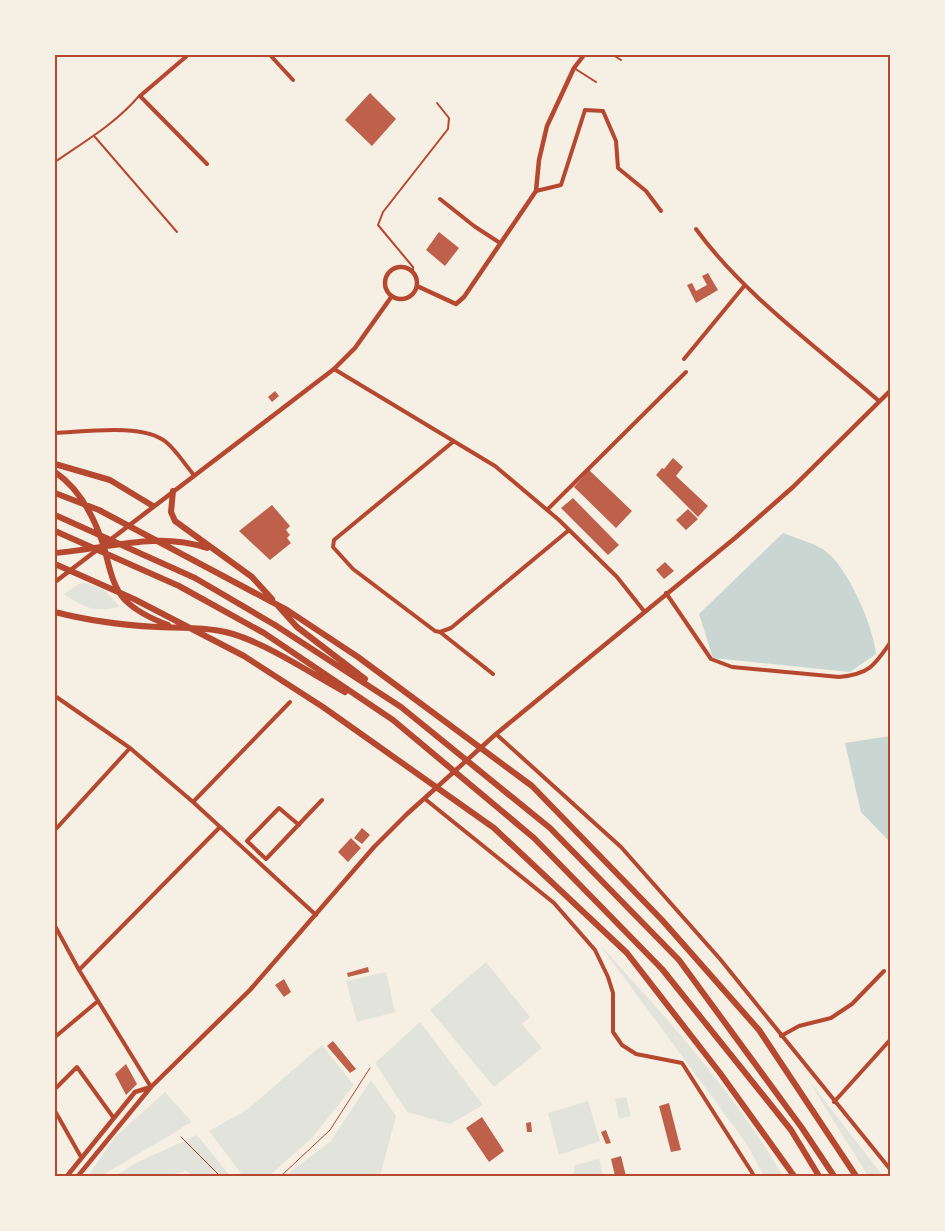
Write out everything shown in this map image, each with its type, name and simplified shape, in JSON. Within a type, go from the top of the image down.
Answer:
[{"type":"highway","points":[[55,464],[110,480],[153,506]]},
{"type":"highway","points":[[55,472],[64,478],[80,496],[92,517],[103,545],[111,576],[125,600],[147,617],[174,628]]},
{"type":"highway","points":[[172,491],[171,512],[175,521],[182,529],[252,577],[298,627],[401,707],[550,828],[679,960],[802,1128],[834,1176]]},
{"type":"highway","points":[[55,493],[116,518],[287,610],[358,657],[532,786],[662,920],[759,1030],[856,1176]]},
{"type":"highway","points":[[55,515],[194,578],[275,625],[401,707]]},
{"type":"highway","points":[[55,531],[178,586],[264,633],[393,720],[534,838],[662,969],[791,1130],[819,1176]]},
{"type":"highway","points":[[55,553],[103,545],[148,541],[188,542],[216,551]]},
{"type":"highway","points":[[55,564],[134,599],[244,656],[323,707],[494,828],[627,953],[720,1073],[794,1176]]},
{"type":"highway","points":[[55,612],[85,620],[207,629],[233,634],[254,643],[379,710]]},
{"type":"street","points":[[188,55],[140,96],[207,164]]},
{"type":"street","points":[[270,55],[293,80]]},
{"type":"street","points":[[416,286],[456,304],[464,297],[536,191],[539,160],[547,126],[574,68],[584,55]]},
{"type":"street","points":[[536,191],[561,186],[585,110],[603,111],[616,141],[618,168],[646,191],[661,211]]},
{"type":"street","points":[[440,199],[474,226],[500,243]]},
{"type":"street","points":[[696,229],[708,246],[745,285],[879,401]]},
{"type":"street","points":[[401,267],[413,273],[416,286],[409,297],[401,299],[392,296],[385,285],[389,272],[401,267]]},
{"type":"street","points":[[684,360],[745,285]]},
{"type":"street","points":[[56,581],[334,369],[355,348],[392,296]]},
{"type":"street","points":[[334,369],[495,466],[569,530],[617,577],[644,610]]},
{"type":"street","points":[[547,510],[686,372]]},
{"type":"street","points":[[78,1176],[151,1087],[250,990],[374,847],[496,734],[644,610],[735,538],[792,487],[890,391]]},
{"type":"street","points":[[55,433],[131,431],[158,437],[167,443],[194,476]]},
{"type":"street","points":[[454,441],[334,540],[333,547],[342,560],[428,626],[440,632],[493,674]]},
{"type":"street","points":[[440,632],[451,628],[569,530]]},
{"type":"street","points":[[666,593],[711,659],[732,667],[839,677],[851,676],[874,666],[890,643]]},
{"type":"street","points":[[55,696],[130,748],[316,915]]},
{"type":"street","points":[[192,802],[290,702]]},
{"type":"street","points":[[496,734],[621,847],[720,959],[890,1169]]},
{"type":"street","points":[[55,830],[130,748]]},
{"type":"street","points":[[425,799],[560,910],[594,950],[608,976],[613,993],[613,1032],[622,1045],[636,1054],[682,1064],[754,1174],[752,1176]]},
{"type":"street","points":[[261,865],[322,800]]},
{"type":"street","points":[[266,859],[247,841],[279,808],[299,825]]},
{"type":"street","points":[[79,970],[220,827]]},
{"type":"street","points":[[55,926],[79,970],[151,1087]]},
{"type":"street","points":[[781,1036],[799,1026],[831,1018],[852,1004],[884,971]]},
{"type":"street","points":[[55,1037],[98,1001]]},
{"type":"street","points":[[834,1102],[890,1040]]},
{"type":"street","points":[[55,1089],[77,1067],[112,1117]]},
{"type":"street","points":[[67,1176],[112,1117],[135,1092],[151,1087]]},
{"type":"street","points":[[55,1111],[81,1157]]},
{"type":"lane","points":[[613,55],[621,60]]},
{"type":"lane","points":[[574,68],[596,82]]},
{"type":"lane","points":[[55,162],[95,137],[128,109],[140,96]]},
{"type":"lane","points":[[413,273],[414,267],[378,225],[383,212],[448,129],[449,118],[437,103]]},
{"type":"lane","points":[[95,137],[177,232]]},
{"type":"path","points":[[281,1176],[330,1130],[370,1068]]},
{"type":"path","points":[[181,1138],[220,1176]]},
{"type":"shaded area","points":[[783,533],[813,544],[829,554],[845,574],[859,601],[870,629],[876,654],[850,672],[713,658],[699,614]]},
{"type":"shaded area","points":[[82,582],[103,589],[120,607],[90,608],[64,594]]},
{"type":"shaded area","points":[[890,736],[890,842],[861,812],[845,743]]},
{"type":"shaded area","points":[[600,945],[674,1027],[721,1085],[743,1114],[783,1176],[764,1176],[746,1143]]},
{"type":"shaded area","points":[[486,962],[530,1017],[522,1024],[542,1048],[494,1087],[430,1010]]},
{"type":"shaded area","points":[[386,972],[395,1012],[357,1022],[346,981]]},
{"type":"shaded area","points":[[420,1022],[483,1105],[450,1124],[407,1112],[375,1063]]},
{"type":"shaded area","points":[[322,1045],[354,1085],[312,1138],[269,1176],[243,1176],[209,1131],[248,1109]]},
{"type":"shaded area","points":[[807,1078],[883,1176],[868,1176]]},
{"type":"shaded area","points":[[371,1080],[396,1116],[380,1176],[285,1176],[331,1141]]},
{"type":"shaded area","points":[[165,1092],[192,1122],[101,1176],[88,1176],[115,1137]]},
{"type":"shaded area","points":[[626,1097],[631,1116],[619,1119],[615,1099]]},
{"type":"shaded area","points":[[588,1101],[600,1141],[559,1155],[548,1113]]},
{"type":"shaded area","points":[[197,1135],[230,1176],[193,1176],[186,1171],[168,1176],[115,1176],[138,1162]]},
{"type":"shaded area","points":[[599,1159],[603,1176],[573,1175],[575,1165]]},
{"type":"building","points":[[370,93],[396,119],[372,146],[345,120]]},
{"type":"building","points":[[439,232],[459,248],[445,266],[426,250]]},
{"type":"building","points":[[708,273],[718,290],[696,303],[687,285],[692,283],[696,291],[707,285],[702,276]]},
{"type":"building","points":[[275,391],[279,396],[272,402],[268,397]]},
{"type":"building","points":[[673,458],[683,467],[676,476],[708,506],[698,517],[656,475]]},
{"type":"building","points":[[589,470],[632,511],[616,528],[574,487]]},
{"type":"building","points":[[573,498],[619,545],[608,555],[561,508]]},
{"type":"building","points":[[272,505],[290,526],[286,530],[290,535],[287,538],[291,543],[270,560],[239,531]]},
{"type":"building","points":[[688,509],[698,519],[686,530],[676,520]]},
{"type":"building","points":[[665,562],[674,571],[664,579],[656,570]]},
{"type":"building","points":[[362,828],[370,835],[362,844],[354,838]]},
{"type":"building","points":[[351,838],[361,848],[348,862],[338,852]]},
{"type":"building","points":[[368,967],[369,972],[348,977],[347,973]]},
{"type":"building","points":[[284,979],[291,992],[284,997],[275,985]]},
{"type":"building","points":[[333,1041],[356,1069],[350,1073],[327,1046]]},
{"type":"building","points":[[126,1064],[137,1084],[126,1095],[115,1074]]},
{"type":"building","points":[[669,1103],[681,1150],[671,1152],[659,1106]]},
{"type":"building","points":[[482,1117],[504,1151],[489,1162],[466,1128]]},
{"type":"building","points":[[531,1122],[532,1132],[527,1132],[526,1123]]},
{"type":"building","points":[[606,1130],[611,1143],[606,1144],[601,1132]]},
{"type":"building","points":[[621,1156],[626,1176],[615,1176],[611,1159]]}]
